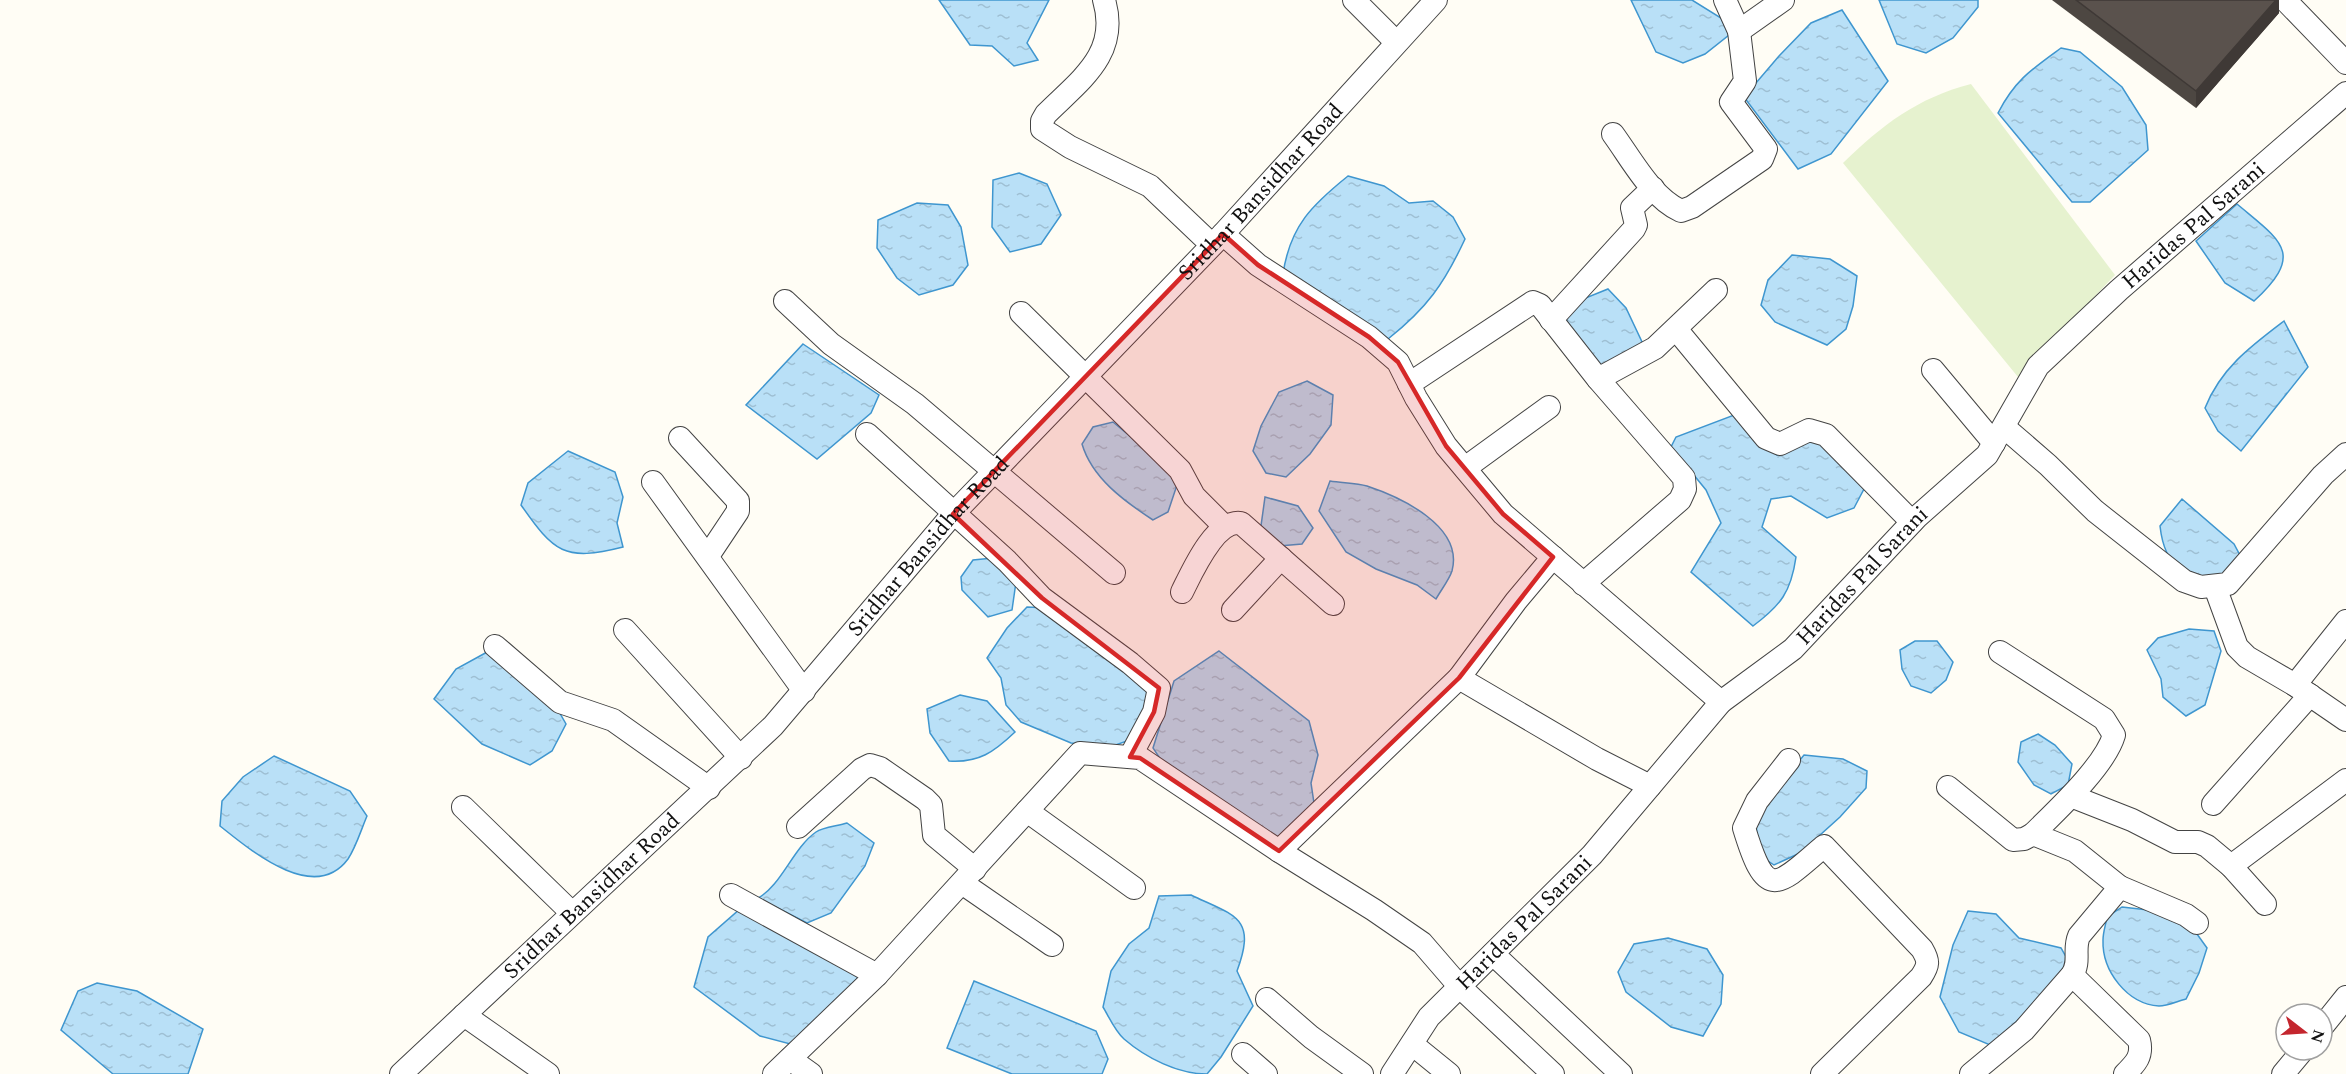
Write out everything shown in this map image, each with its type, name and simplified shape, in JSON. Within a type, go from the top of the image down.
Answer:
[{"type":"street","points":[[1104,0],[1109,31],[1105,47],[1088,73],[1046,114],[1042,121],[1042,129],[1088,157],[1150,186],[1218,240],[1369,337],[1398,362],[1446,446],[1503,514],[1721,702]]},
{"type":"street","points":[[1354,0],[1396,42]]},
{"type":"street","name":"Sridhar Bansidhar Road","points":[[402,1074],[571,912],[741,758],[804,691],[952,514],[1218,240],[1436,0]]},
{"type":"street","points":[[1612,134],[1653,188],[1672,207],[1681,211],[1692,207],[1765,156],[1766,149],[1731,102],[1745,81],[1738,31],[1725,0]]},
{"type":"street","points":[[1738,31],[1783,0]]},
{"type":"street","points":[[2285,0],[2346,63]]},
{"type":"street","name":"Haridas Pal Sarani","points":[[1392,1074],[1429,1017],[1592,855],[1721,702],[1793,649],[1912,522],[1987,455],[2038,366],[2136,275],[2346,93]]},
{"type":"street","points":[[1551,320],[1634,230],[1636,225],[1632,208],[1653,188]]},
{"type":"street","points":[[1598,379],[1655,348],[1716,290]]},
{"type":"street","points":[[785,301],[831,344],[915,404],[1114,573]]},
{"type":"street","points":[[1409,384],[1533,302],[1551,320],[1598,379],[1684,478],[1685,489],[1680,500],[1583,584]]},
{"type":"street","points":[[1021,313],[1180,470],[1194,496],[1224,526]]},
{"type":"street","points":[[1676,329],[1766,438],[1780,444],[1809,430],[1826,435],[1912,522]]},
{"type":"street","points":[[1933,370],[1999,435],[2048,465],[2095,511],[2184,581],[2201,587],[2228,584],[2323,475],[2346,454]]},
{"type":"street","points":[[1465,468],[1549,407]]},
{"type":"street","points":[[867,434],[952,514],[1007,561],[1042,598],[1130,663],[1159,688],[1154,712],[1130,757]]},
{"type":"street","points":[[680,438],[738,501],[738,511],[708,556]]},
{"type":"street","points":[[653,482],[804,691]]},
{"type":"street","points":[[1182,592],[1198,559],[1224,526],[1234,522],[1241,523],[1334,603]]},
{"type":"street","points":[[1279,852],[1459,678],[1553,557]]},
{"type":"street","points":[[1233,610],[1281,558]]},
{"type":"street","points":[[2214,586],[2237,647],[2267,670],[2303,690],[2346,720]]},
{"type":"street","points":[[2213,804],[2303,690],[2346,621]]},
{"type":"street","points":[[625,630],[741,758]]},
{"type":"street","points":[[495,646],[560,702],[613,720],[709,788]]},
{"type":"street","points":[[1948,787],[2013,840],[2024,839],[2033,834],[2071,796],[2111,746],[2114,735],[2104,719],[2000,652]]},
{"type":"street","points":[[1459,678],[1597,759],[1650,786]]},
{"type":"street","points":[[782,1066],[877,975],[1080,753],[1140,758],[1279,852],[1422,943],[1460,987],[1553,1074]]},
{"type":"street","points":[[1790,759],[1757,801],[1744,828],[1753,857],[1766,878],[1776,882],[1786,879],[1824,846],[1922,949],[1928,960],[1928,968],[1921,977],[1822,1074]]},
{"type":"street","points":[[798,827],[862,769],[870,765],[880,768],[926,799],[931,805],[934,835],[968,876],[1052,945]]},
{"type":"street","points":[[2231,866],[2346,780]]},
{"type":"street","points":[[2071,796],[2132,820],[2175,842],[2198,842],[2231,866],[2265,904]]},
{"type":"street","points":[[463,807],[571,912]]},
{"type":"street","points":[[1027,811],[1134,888]]},
{"type":"street","points":[[2033,834],[2075,851],[2120,888],[2186,915],[2198,923]]},
{"type":"street","points":[[1971,1074],[2024,1030],[2072,975],[2077,968],[2075,945],[2079,936],[2120,888]]},
{"type":"street","points":[[731,895],[877,975]]},
{"type":"street","points":[[1493,954],[1622,1074]]},
{"type":"street","points":[[2072,975],[2139,1040],[2141,1049],[2139,1059],[2125,1074]]},
{"type":"street","points":[[2334,1012],[2346,997]]},
{"type":"street","points":[[1267,999],[1311,1037],[1362,1074]]},
{"type":"street","points":[[464,1015],[548,1074]]},
{"type":"street","points":[[1412,1044],[1449,1074]]},
{"type":"street","points":[[1243,1054],[1266,1074]]},
{"type":"street","points":[[2283,1074],[2293,1062]]},
{"type":"street","points":[[782,1066],[811,1074]]},
{"type":"highlighted area","points":[[1223,234],[1258,265],[1369,337],[1398,362],[1446,446],[1503,514],[1553,557],[1459,678],[1279,851],[1140,758],[1130,757],[1154,712],[1159,688],[1042,598],[953,514]]},
{"type":"green space","points":[[1971,84],[2115,275],[2018,377],[1843,163],[1886,125],[1917,105]]},
{"type":"water","points":[[939,0],[1049,0],[1027,43],[1038,60],[1014,66],[992,46],[970,45]]},
{"type":"water","points":[[1631,0],[1692,0],[1721,18],[1729,35],[1705,54],[1683,63],[1656,52]]},
{"type":"water","points":[[1879,0],[1978,0],[1978,7],[1953,38],[1926,53],[1897,44]]},
{"type":"water","points":[[1842,10],[1888,81],[1831,154],[1798,169],[1744,97],[1811,23]]},
{"type":"water","points":[[2061,48],[2080,52],[2122,87],[2146,125],[2148,150],[2090,202],[2072,202],[1998,113],[2018,83]]},
{"type":"water","points":[[1019,173],[1047,184],[1061,215],[1041,244],[1010,252],[992,227],[993,180]]},
{"type":"water","points":[[1348,176],[1384,186],[1409,203],[1433,201],[1453,217],[1465,239],[1450,269],[1424,306],[1388,339],[1283,274],[1286,257],[1297,230],[1313,207]]},
{"type":"water","points":[[917,203],[948,205],[961,227],[968,265],[953,285],[919,295],[897,278],[877,248],[878,220]]},
{"type":"water","points":[[2237,204],[2275,238],[2281,248],[2283,259],[2270,285],[2254,301],[2225,283],[2196,241]]},
{"type":"water","points":[[1792,255],[1830,259],[1857,276],[1853,306],[1846,329],[1827,345],[1775,322],[1761,305],[1768,280]]},
{"type":"water","points":[[1608,289],[1626,308],[1643,344],[1603,369],[1576,340],[1566,319],[1578,301]]},
{"type":"water","points":[[2284,321],[2308,367],[2241,451],[2218,431],[2205,408],[2228,369]]},
{"type":"water","points":[[803,344],[879,395],[871,413],[817,459],[746,405]]},
{"type":"water","points":[[1307,381],[1333,395],[1331,425],[1310,454],[1286,477],[1266,473],[1253,451],[1261,426],[1279,392]]},
{"type":"water","points":[[1734,415],[1777,455],[1819,436],[1865,487],[1854,508],[1827,518],[1791,496],[1771,499],[1762,527],[1796,557],[1788,589],[1778,604],[1753,626],[1691,572],[1721,523],[1706,490],[1671,447],[1676,437]]},
{"type":"water","points":[[1113,422],[1161,462],[1178,482],[1168,512],[1153,520],[1110,488],[1093,468],[1082,444],[1093,427]]},
{"type":"water","points":[[568,451],[615,472],[623,497],[617,523],[623,547],[587,553],[574,553],[562,549],[543,534],[521,505],[528,483]]},
{"type":"water","points":[[1330,481],[1363,485],[1381,491],[1412,506],[1439,527],[1448,540],[1453,555],[1452,571],[1436,599],[1417,585],[1376,569],[1346,552],[1319,511]]},
{"type":"water","points":[[1265,497],[1298,506],[1313,528],[1302,544],[1279,546],[1260,533]]},
{"type":"water","points":[[2182,499],[2234,544],[2243,561],[2228,578],[2201,577],[2190,574],[2180,569],[2167,553],[2160,526]]},
{"type":"water","points":[[993,558],[1016,582],[1012,610],[988,617],[962,590],[961,577],[973,560]]},
{"type":"water","points":[[1027,607],[1049,608],[1146,686],[1148,706],[1127,741],[1110,747],[1071,743],[1021,722],[1006,705],[1001,678],[987,658],[1007,628]]},
{"type":"water","points":[[2189,629],[2214,631],[2221,651],[2205,705],[2186,716],[2163,697],[2161,679],[2147,650],[2158,638]]},
{"type":"water","points":[[1915,641],[1937,641],[1953,662],[1946,680],[1931,693],[1911,686],[1902,669],[1900,650]]},
{"type":"water","points":[[489,651],[554,703],[566,724],[552,751],[530,765],[482,744],[434,699],[456,669]]},
{"type":"water","points":[[1219,651],[1309,721],[1318,755],[1311,783],[1314,803],[1278,840],[1165,766],[1153,748],[1174,681]]},
{"type":"water","points":[[960,695],[987,701],[1015,732],[985,755],[969,760],[949,761],[930,733],[927,709]]},
{"type":"water","points":[[2038,734],[2055,745],[2072,764],[2068,785],[2051,794],[2034,785],[2018,762],[2021,742]]},
{"type":"water","points":[[1804,755],[1843,759],[1867,771],[1866,788],[1840,817],[1800,853],[1774,865],[1759,855],[1756,824],[1770,797]]},
{"type":"water","points":[[274,756],[350,791],[367,816],[351,854],[334,872],[318,876],[300,875],[282,868],[264,859],[220,826],[222,801],[243,777]]},
{"type":"water","points":[[847,823],[874,843],[865,866],[831,913],[807,923],[758,898],[774,885],[800,847],[816,832]]},
{"type":"water","points":[[1191,895],[1230,914],[1243,929],[1243,953],[1237,971],[1253,1006],[1221,1057],[1207,1074],[1174,1068],[1142,1052],[1121,1036],[1103,1007],[1111,971],[1129,944],[1149,928],[1159,896]]},
{"type":"water","points":[[2122,907],[2157,911],[2192,927],[2207,948],[2199,973],[2186,999],[2162,1006],[2147,1004],[2127,992],[2112,974],[2104,952],[2103,937],[2107,917]]},
{"type":"water","points":[[740,909],[847,965],[858,978],[794,1045],[760,1036],[694,987],[708,937]]},
{"type":"water","points":[[1968,911],[1996,914],[2019,938],[2061,948],[2070,964],[2057,986],[1990,1045],[1959,1032],[1940,997],[1953,945]]},
{"type":"water","points":[[1668,938],[1707,949],[1723,975],[1721,1004],[1703,1036],[1671,1027],[1626,992],[1618,972],[1634,944]]},
{"type":"water","points":[[974,981],[1096,1031],[1108,1059],[1102,1074],[1012,1074],[947,1048]]},
{"type":"water","points":[[97,983],[137,991],[203,1029],[188,1074],[113,1074],[61,1030],[78,991]]},
{"type":"building","points":[[2076,0],[2276,0],[2196,91]]}]
